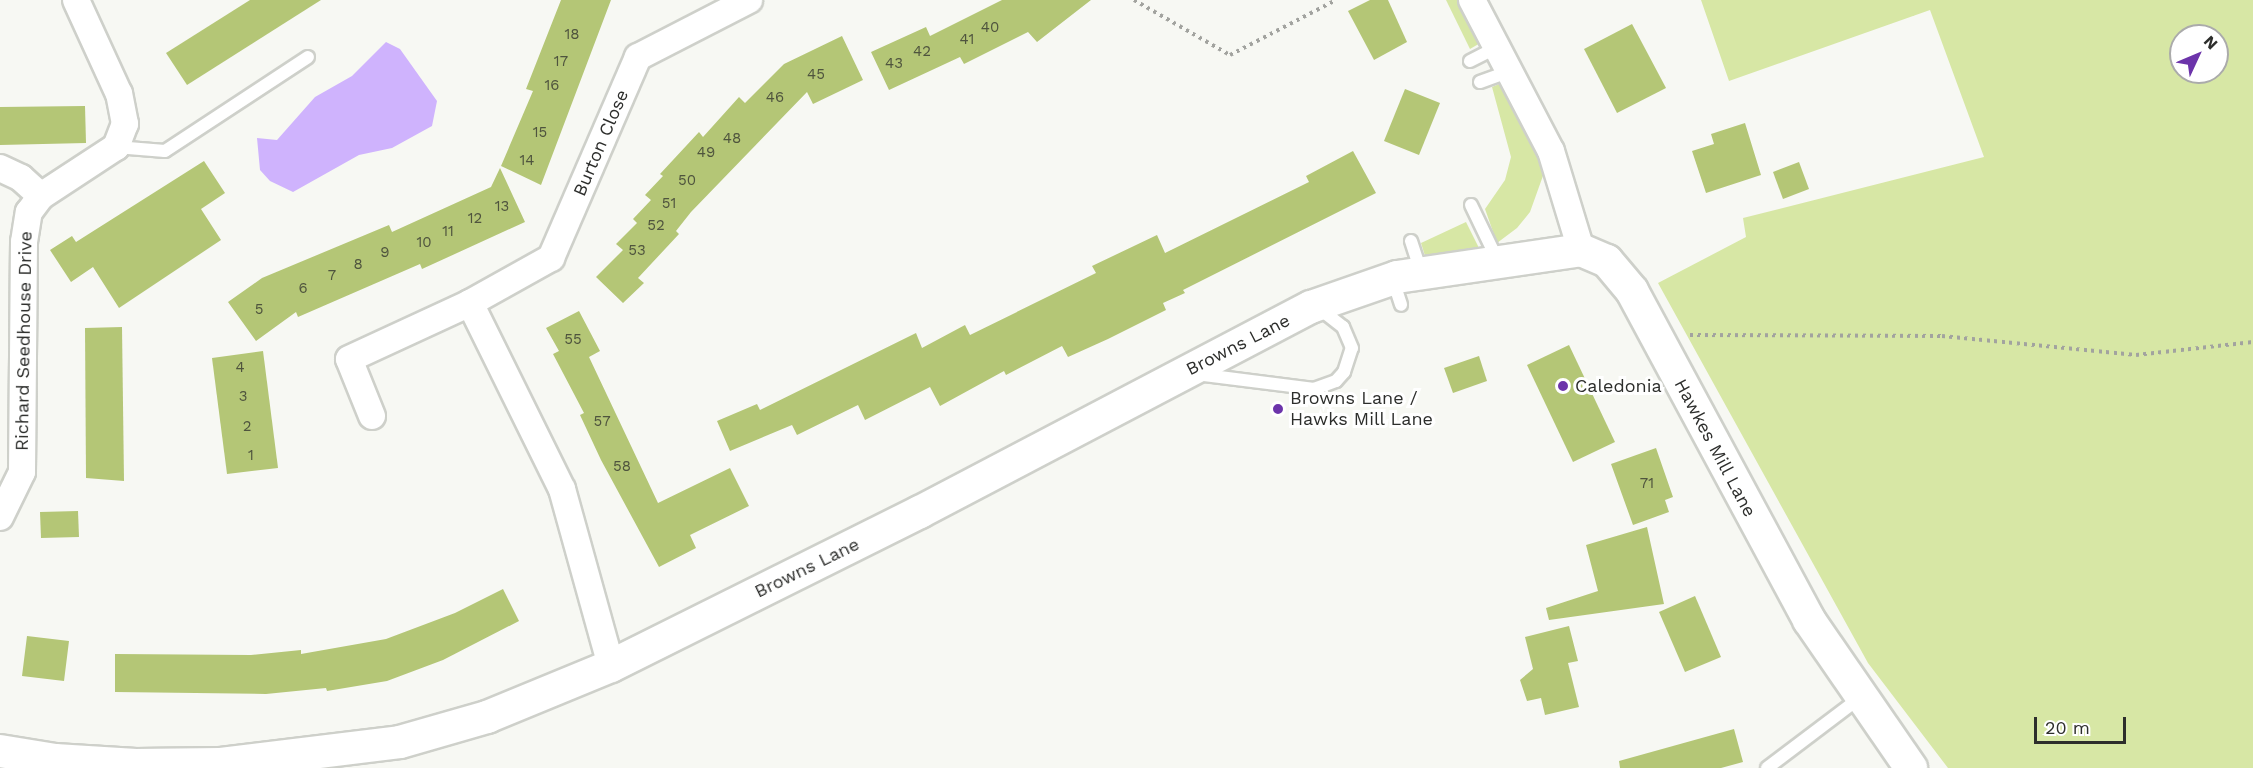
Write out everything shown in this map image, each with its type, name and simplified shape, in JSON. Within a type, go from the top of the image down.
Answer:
[{"type":"street","points":[[76,0],[124,112],[123,136],[116,147]]},
{"type":"street","name":"Burton Close","points":[[372,416],[349,359],[470,303],[551,258],[638,57],[749,0]]},
{"type":"street","points":[[1472,0],[1551,151],[1581,250]]},
{"type":"street","name":"Richard Seedhouse Drive","points":[[0,517],[22,472],[24,242],[29,212],[41,196],[116,147]]},
{"type":"street","points":[[0,168],[21,178],[41,196]]},
{"type":"street","name":"Browns Lane","points":[[0,751],[55,760],[136,765],[221,764],[307,756],[400,742],[487,717],[610,666],[920,512],[1311,307],[1498,261],[1581,250]]},
{"type":"street","name":"Hawkes Mill Lane","points":[[1581,250],[1594,253],[1621,274],[1809,620],[1911,768]]},
{"type":"street","points":[[470,303],[562,489],[610,666]]},
{"type":"lane","points":[[1470,61],[1497,47]]},
{"type":"lane","points":[[116,147],[165,151],[308,57]]},
{"type":"lane","points":[[1480,82],[1510,71]]},
{"type":"lane","points":[[1471,204],[1498,261]]},
{"type":"lane","points":[[1405,285],[1411,241]]},
{"type":"lane","points":[[1185,373],[1314,389],[1336,381],[1350,357],[1349,338],[1335,317],[1311,307]]},
{"type":"lane","points":[[1767,768],[1861,697]]},
{"type":"path","points":[[1134,0],[1230,55],[1336,0]]},
{"type":"path","points":[[1661,346],[1695,333],[1942,336],[2136,355],[2253,342]]},
{"type":"green space","points":[[1446,0],[1459,0],[1482,42],[1470,49]]},
{"type":"green space","points":[[1701,0],[2253,0],[2253,768],[1948,768],[1868,663],[1658,283],[1746,237],[1743,218],[1984,157],[1930,10],[1729,81]]},
{"type":"green space","points":[[1504,82],[1531,133],[1544,173],[1530,212],[1517,228],[1497,243],[1485,209],[1505,180],[1511,157],[1492,87]]},
{"type":"green space","points":[[1466,222],[1479,248],[1426,259],[1421,243]]},
{"type":"shaded area","points":[[386,42],[400,49],[437,101],[432,126],[392,148],[359,155],[293,192],[270,181],[260,170],[257,138],[277,140],[315,97],[352,76]]},
{"type":"building","points":[[250,0],[321,0],[187,85],[166,53]]},
{"type":"building","points":[[561,0],[611,0],[541,185],[501,166],[533,91],[526,89]]},
{"type":"building","points":[[1002,0],[1091,0],[1037,42],[1028,32],[964,64],[960,57],[889,90],[871,52],[926,27],[930,36]]},
{"type":"building","points":[[1370,0],[1388,0],[1407,42],[1374,60],[1348,11]]},
{"type":"building","points":[[1632,24],[1666,88],[1617,113],[1584,49]]},
{"type":"building","points":[[842,36],[863,80],[813,104],[807,92],[691,212],[676,231],[679,234],[638,278],[644,283],[623,303],[596,277],[623,250],[616,244],[637,223],[633,219],[651,200],[645,195],[663,176],[660,174],[699,132],[703,137],[739,97],[745,103],[784,64]]},
{"type":"building","points":[[1405,89],[1440,103],[1419,155],[1384,141]]},
{"type":"building","points":[[85,106],[86,143],[0,145],[0,107]]},
{"type":"building","points":[[1745,123],[1761,175],[1706,193],[1692,151],[1714,144],[1711,134]]},
{"type":"building","points":[[1353,151],[1376,193],[1183,290],[1185,293],[1163,303],[1166,310],[1108,339],[1068,357],[1062,346],[1006,375],[1004,371],[940,406],[930,387],[865,420],[858,405],[797,435],[792,425],[730,451],[717,421],[757,404],[760,410],[916,333],[922,348],[965,325],[970,335],[1096,273],[1092,266],[1157,235],[1165,253],[1309,182],[1306,176]]},
{"type":"building","points":[[204,161],[225,193],[201,209],[221,240],[119,308],[93,267],[71,282],[50,250],[72,236],[76,242]]},
{"type":"building","points":[[1799,162],[1809,189],[1783,199],[1773,172]]},
{"type":"building","points":[[500,168],[525,222],[422,269],[420,264],[298,317],[296,312],[256,341],[228,302],[262,278],[389,225],[392,232],[491,187]]},
{"type":"building","points":[[579,311],[600,351],[589,357],[658,503],[730,468],[749,506],[690,535],[696,548],[659,567],[601,460],[580,415],[584,413],[553,354],[559,351],[546,328]]},
{"type":"building","points":[[122,327],[124,481],[86,478],[85,328]]},
{"type":"building","name":"Caledonia","points":[[1569,345],[1615,442],[1573,462],[1527,365]]},
{"type":"building","points":[[263,351],[278,468],[227,474],[212,358]]},
{"type":"building","points":[[1479,356],[1487,381],[1453,393],[1444,368]]},
{"type":"building","points":[[1656,448],[1673,497],[1665,500],[1669,512],[1633,525],[1611,464]]},
{"type":"building","points":[[78,511],[79,537],[41,538],[40,512]]},
{"type":"building","points":[[1647,527],[1664,604],[1549,620],[1546,608],[1598,591],[1586,545]]},
{"type":"building","points":[[503,589],[519,621],[443,660],[387,681],[327,691],[326,688],[266,694],[115,692],[115,654],[251,655],[301,650],[301,654],[386,639],[455,613]]},
{"type":"building","points":[[1695,596],[1721,657],[1685,672],[1659,612]]},
{"type":"building","points":[[1569,626],[1578,661],[1568,663],[1579,707],[1545,715],[1541,698],[1527,701],[1520,680],[1533,669],[1525,637]]},
{"type":"building","points":[[27,636],[69,641],[64,681],[22,676]]},
{"type":"building","points":[[1734,729],[1743,762],[1721,768],[1620,768],[1619,761]]},
{"type":"place","name":"Caledonia","points":[[1563,386]]},
{"type":"place","name":"Browns Lane / Hawks Mill Lane","points":[[1278,409]]}]
